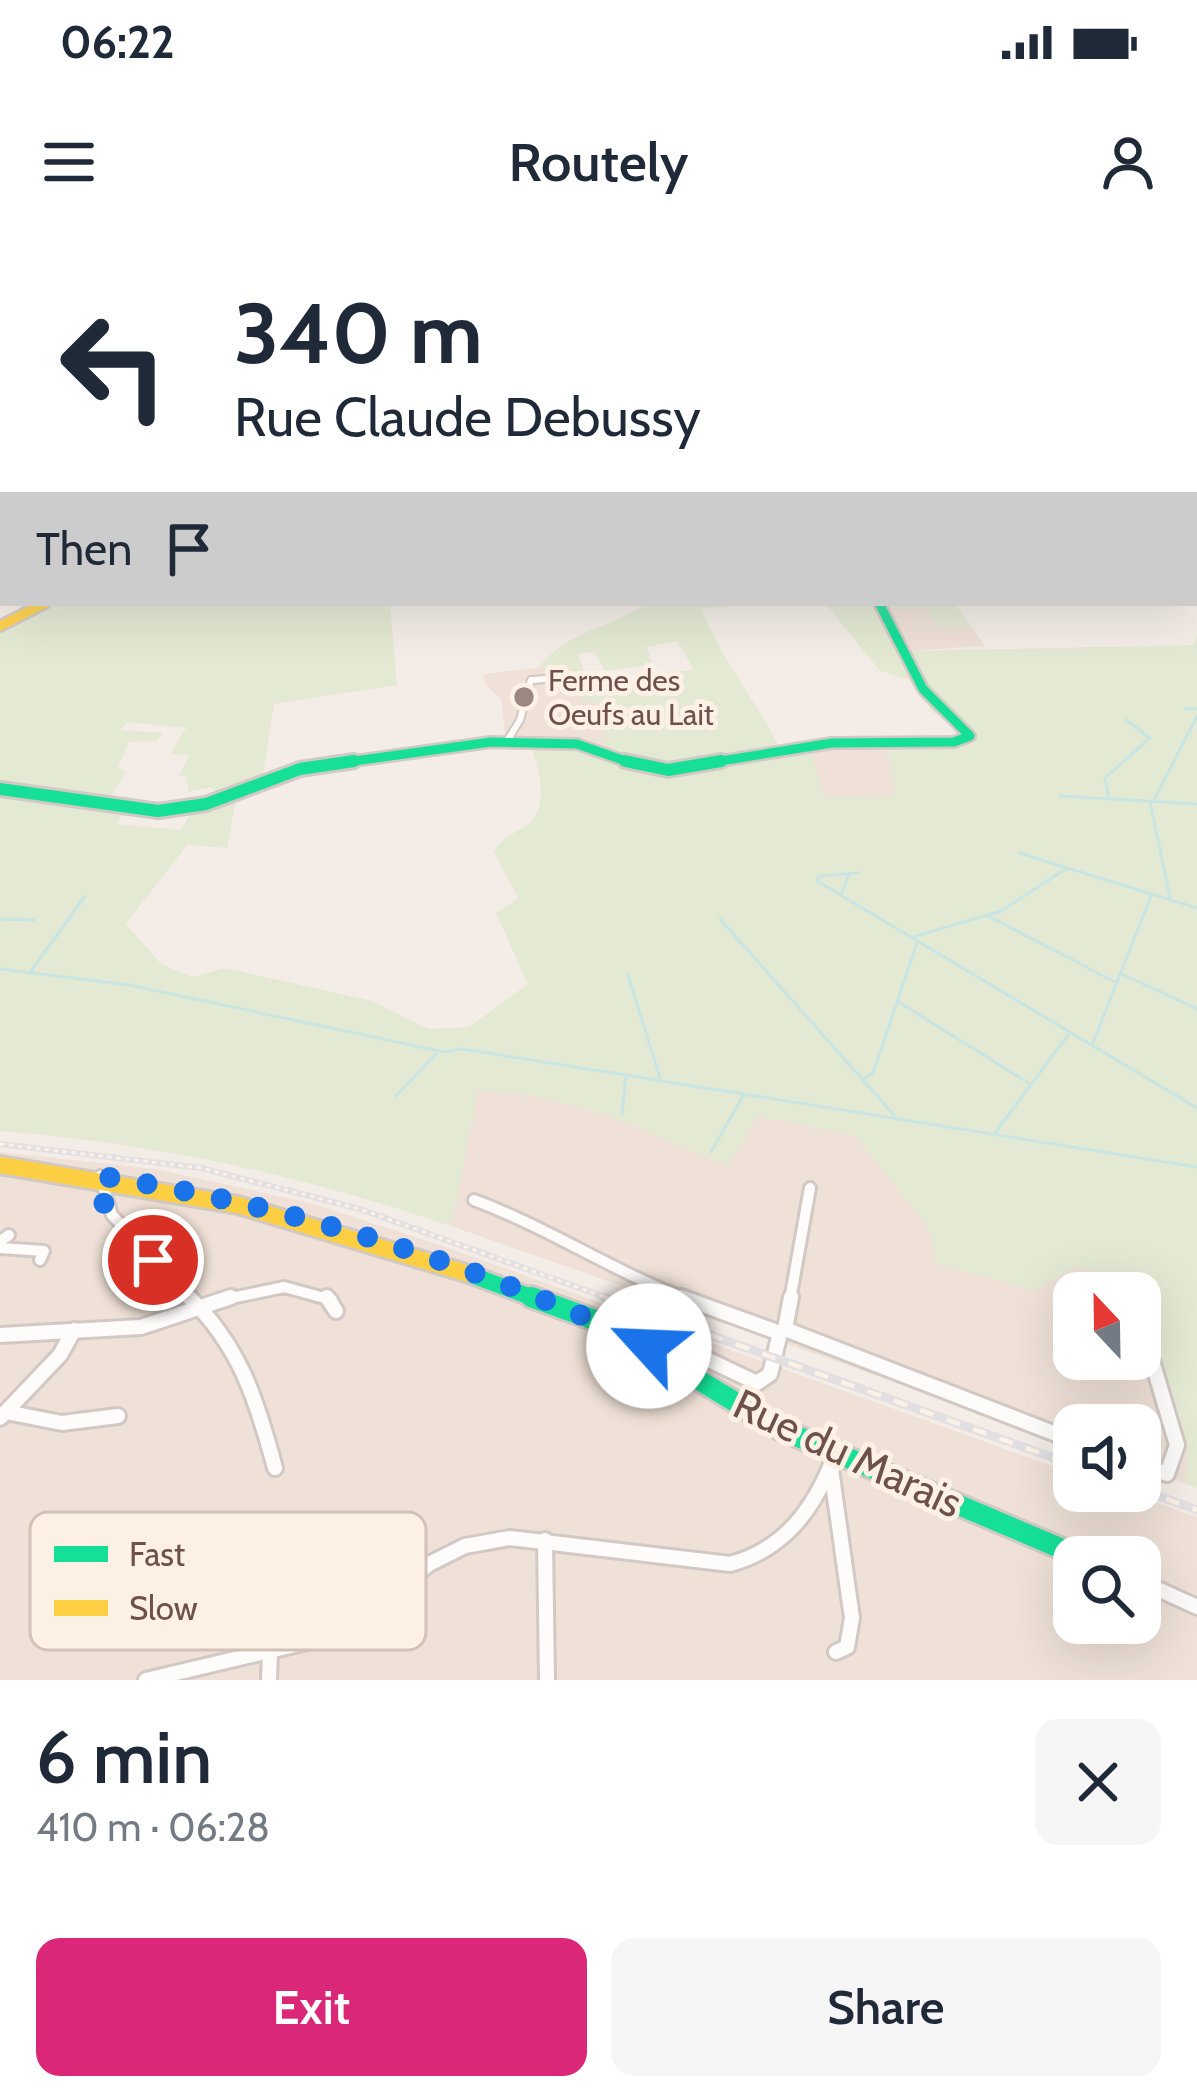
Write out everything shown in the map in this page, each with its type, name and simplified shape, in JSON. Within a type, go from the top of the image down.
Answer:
[{"type":"street","points":[[0,626],[39,606]]},
{"type":"street","points":[[0,789],[176,810],[300,769],[507,740],[577,744],[641,767],[668,770],[813,746],[954,742],[970,736],[965,722],[924,689],[906,639],[881,606]]},
{"type":"street","points":[[507,740],[520,720],[531,680],[590,676]]},
{"type":"street","name":"Rue du Marais","points":[[0,1165],[100,1176],[233,1200],[381,1241],[578,1313],[664,1355],[740,1409],[833,1460],[1053,1546]]},
{"type":"street","points":[[100,1176],[104,1203],[117,1228],[198,1304],[242,1363],[275,1468]]},
{"type":"street","points":[[664,1355],[696,1352],[739,1380],[757,1383],[770,1374],[810,1188]]},
{"type":"street","points":[[474,1200],[543,1226],[625,1276],[1053,1434]]},
{"type":"street","points":[[3,1242],[44,1251],[40,1260]]},
{"type":"street","points":[[0,1335],[136,1328],[236,1294],[319,1291],[332,1298],[336,1311]]},
{"type":"street","points":[[3,1415],[60,1355],[74,1330]]},
{"type":"street","points":[[1158,1380],[1177,1445],[1167,1474],[1161,1472]]},
{"type":"street","points":[[3,1415],[78,1427],[118,1416]]},
{"type":"street","points":[[426,1566],[465,1546],[510,1538],[730,1564],[758,1559],[782,1544],[833,1460]]},
{"type":"street","points":[[833,1460],[852,1618],[847,1647],[836,1652]]},
{"type":"street","points":[[545,1540],[547,1680]]},
{"type":"street","points":[[1161,1591],[1197,1607]]},
{"type":"street","points":[[146,1680],[281,1650]]},
{"type":"street","points":[[269,1680],[270,1653]]},
{"type":"shaded area","points":[[924,608],[938,627],[971,626],[985,646],[907,651],[880,609]]},
{"type":"shaded area","points":[[548,667],[581,674],[588,685],[578,687],[583,702],[597,701],[606,745],[598,753],[506,743],[501,699],[485,684],[483,674]]},
{"type":"shaded area","points":[[886,737],[896,796],[823,797],[817,792],[809,743]]},
{"type":"shaded area","points":[[478,1091],[527,1091],[610,1117],[757,1116],[855,1135],[928,1227],[1104,1272],[1053,1272],[1053,1380],[1161,1380],[1161,1361],[1187,1441],[1186,1484],[1161,1475],[1161,1404],[1053,1404],[1053,1438],[451,1226]]},
{"type":"shaded area","points":[[0,1152],[156,1169],[310,1203],[446,1247],[1053,1466],[1053,1512],[1161,1512],[1161,1504],[1197,1517],[1197,1680],[0,1680]]},
{"type":"green space","points":[[42,606],[390,606],[397,685],[274,704],[261,788],[236,799],[227,848],[187,845],[126,924],[161,964],[193,977],[225,968],[372,1001],[428,1029],[469,1027],[528,984],[496,913],[518,898],[494,852],[538,810],[541,788],[531,744],[598,753],[606,745],[597,702],[583,703],[578,687],[602,682],[609,689],[655,682],[653,673],[694,670],[677,641],[647,647],[653,665],[605,671],[594,652],[578,654],[585,674],[549,675],[547,667],[538,668],[575,638],[642,606],[734,606],[701,609],[779,747],[809,743],[823,797],[895,796],[886,737],[955,735],[962,729],[955,720],[934,714],[909,680],[880,671],[827,606],[957,606],[971,626],[938,627],[924,608],[881,609],[908,651],[1193,645],[1197,635],[1197,1488],[1186,1484],[1187,1441],[1161,1360],[1161,1272],[1097,1272],[1074,1267],[1053,1272],[1053,1281],[1037,1291],[937,1264],[928,1227],[855,1135],[757,1116],[729,1167],[575,1106],[478,1091],[451,1226],[229,1164],[0,1131],[0,623]],"holes":[[[127,722],[186,728],[170,754],[189,755],[179,776],[187,776],[188,792],[211,787],[220,803],[192,810],[181,830],[116,824],[124,813],[102,810],[126,772],[118,767],[129,742],[157,741],[163,733],[121,730]]]},
{"type":"waterway","points":[[1185,709],[1197,709]]},
{"type":"waterway","points":[[1154,800],[1197,716]]},
{"type":"waterway","points":[[1109,799],[1105,778],[1150,738],[1126,720]]},
{"type":"waterway","points":[[1060,796],[1109,799]]},
{"type":"waterway","points":[[1109,799],[1197,804]]},
{"type":"waterway","points":[[1150,802],[1170,898]]},
{"type":"waterway","points":[[1019,853],[1197,908]]},
{"type":"waterway","points":[[913,937],[1001,911],[1067,868]]},
{"type":"waterway","points":[[858,873],[819,876],[817,881],[1197,1108]]},
{"type":"waterway","points":[[841,894],[849,875]]},
{"type":"waterway","points":[[31,971],[85,896]]},
{"type":"waterway","points":[[1117,983],[1151,896]]},
{"type":"waterway","points":[[988,916],[1117,983]]},
{"type":"waterway","points":[[0,919],[34,920]]},
{"type":"waterway","points":[[720,919],[894,1115]]},
{"type":"waterway","points":[[897,1001],[917,943]]},
{"type":"waterway","points":[[0,969],[129,985],[444,1052],[463,1049],[626,1075]]},
{"type":"waterway","points":[[1122,974],[1197,1009]]},
{"type":"waterway","points":[[628,975],[661,1081]]},
{"type":"waterway","points":[[1093,1043],[1117,983]]},
{"type":"waterway","points":[[865,1078],[873,1073],[897,1001]]},
{"type":"waterway","points":[[897,1001],[1030,1084]]},
{"type":"waterway","points":[[995,1133],[1068,1035]]},
{"type":"waterway","points":[[396,1096],[436,1054]]},
{"type":"waterway","points":[[622,1114],[626,1075]]},
{"type":"waterway","points":[[626,1075],[661,1081]]},
{"type":"waterway","points":[[661,1081],[1197,1167]]},
{"type":"waterway","points":[[711,1152],[743,1096]]},
{"type":"railway","points":[[0,1144],[201,1168],[360,1209],[613,1300]]},
{"type":"railway","points":[[604,1297],[1053,1457]]},
{"type":"railway","points":[[1161,1497],[1197,1510]]},
{"type":"traffic: fast","points":[[0,789],[158,811],[206,804],[300,769],[491,742],[577,744],[641,767],[668,770],[832,743],[954,742],[970,736],[961,721],[923,689],[881,606]]},
{"type":"traffic: fast","points":[[469,1274],[606,1324],[780,1429],[1053,1545]]},
{"type":"traffic: slow","points":[[0,626],[39,606]]},
{"type":"traffic: slow","points":[[0,1165],[120,1181],[238,1205],[469,1274]]},
{"type":"place","name":"Ferme des Oeufs au Lait","points":[[524,697]]},
{"type":"route","points":[[153,1260],[117,1228],[104,1203],[100,1176],[293,1214],[381,1241],[578,1313],[649,1346]]}]
